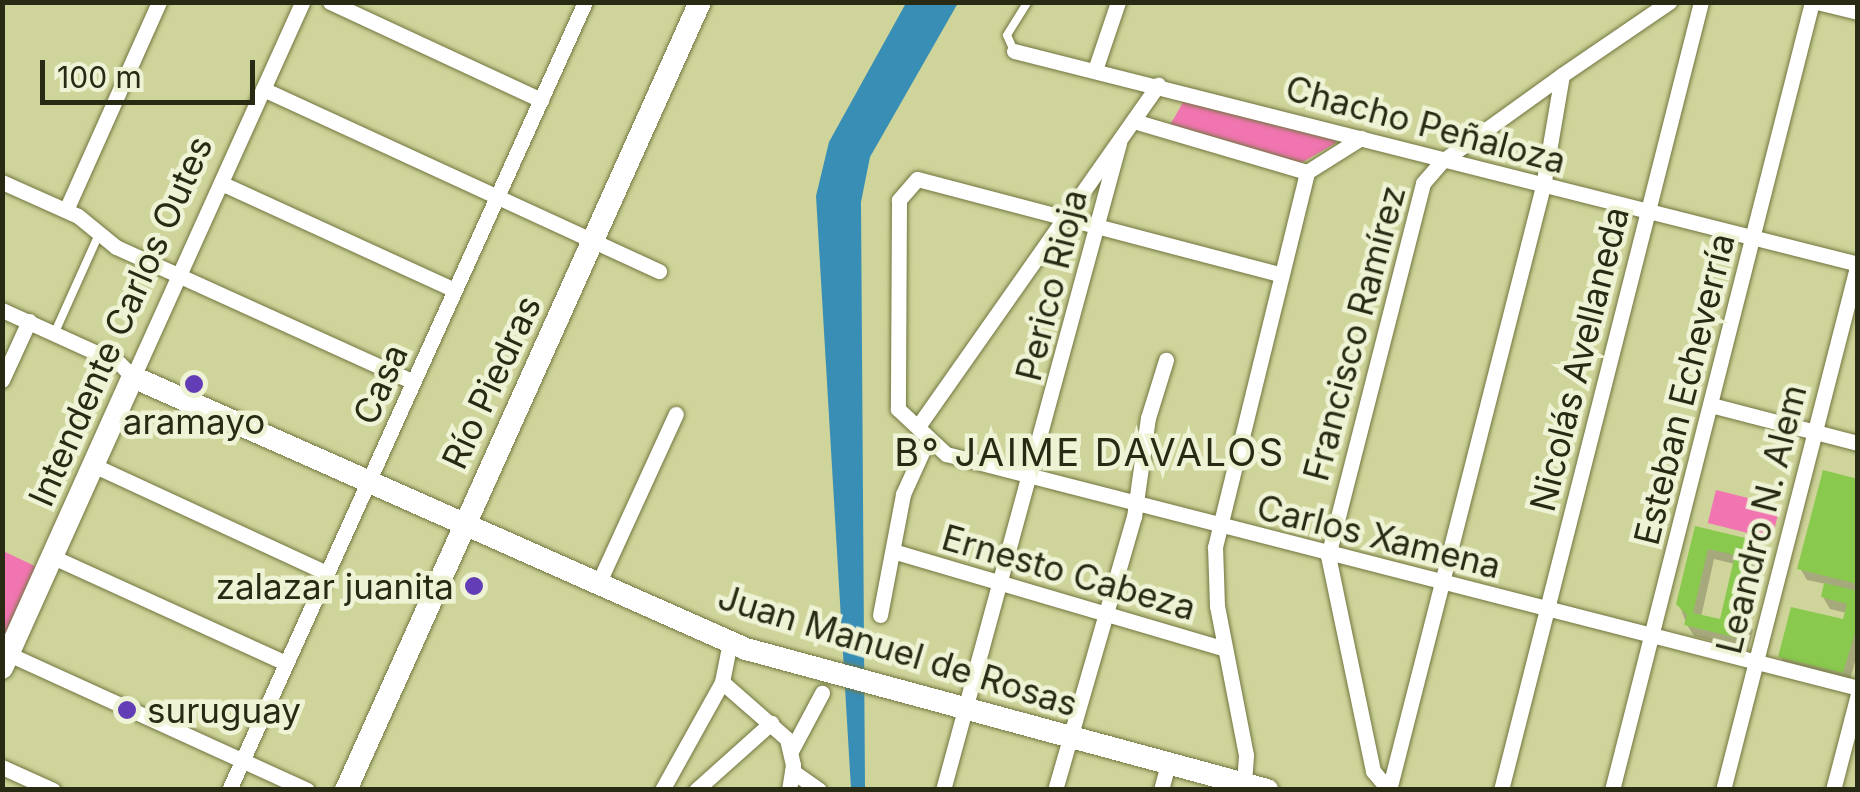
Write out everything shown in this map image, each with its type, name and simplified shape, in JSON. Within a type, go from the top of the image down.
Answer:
[{"type":"street","points":[[66,210],[160,2]]},
{"type":"street","name":"Intendente Carlos Outes","points":[[5,658],[302,2]]},
{"type":"street","points":[[330,2],[541,100]]},
{"type":"street","name":"Río Piedras","points":[[346,790],[700,2]]},
{"type":"street","points":[[1095,70],[1118,2]]},
{"type":"street","name":"Francisco Ramírez","points":[[1389,790],[1373,771],[1328,556],[1423,183],[1441,162],[1669,2]]},
{"type":"street","name":"Nicolás Avellaneda","points":[[1500,790],[1701,2]]},
{"type":"street","points":[[1815,2],[1858,12]]},
{"type":"street","name":"Esteban Echeverría","points":[[1612,790],[1815,2]]},
{"type":"street","name":"Casa","points":[[229,790],[581,4]]},
{"type":"street","name":"Chacho Peñaloza","points":[[1014,51],[1441,162],[1857,264]]},
{"type":"street","points":[[1389,790],[1543,186],[1562,76]]},
{"type":"street","points":[[919,425],[1064,218],[1137,122],[1158,86]]},
{"type":"street","points":[[263,88],[659,271]]},
{"type":"street","points":[[1137,122],[1307,172]]},
{"type":"street","points":[[1255,787],[1225,649],[1214,566],[1219,527],[1307,172],[1360,138]]},
{"type":"street","name":"Perico Rioja","points":[[943,790],[1004,584],[1119,142]]},
{"type":"street","points":[[880,615],[896,552],[903,494],[927,441],[919,425],[902,416],[894,387],[899,200],[918,179],[1279,274]]},
{"type":"street","points":[[2,182],[66,210],[100,234],[179,275],[413,382]]},
{"type":"street","points":[[221,183],[455,290]]},
{"type":"street","name":"Leandro N. Alem","points":[[1723,790],[1857,264]]},
{"type":"street","points":[[2,310],[119,362],[132,377]]},
{"type":"street","points":[[2,380],[29,321]]},
{"type":"street","points":[[1055,790],[1136,507],[1148,418],[1166,360]]},
{"type":"street","name":"Juan Manuel de Rosas","points":[[132,377],[827,684],[873,686],[1255,787]]},
{"type":"street","points":[[1710,405],[1858,443]]},
{"type":"street","points":[[598,584],[676,414]]},
{"type":"street","name":"Carlos Xamena","points":[[927,441],[946,454],[1136,507],[1546,608],[1858,691]]},
{"type":"street","points":[[93,466],[327,572]]},
{"type":"street","name":"Ernesto Cabeza","points":[[896,552],[1225,649]]},
{"type":"street","points":[[53,556],[286,663]]},
{"type":"street","points":[[662,790],[722,682],[730,642]]},
{"type":"street","points":[[5,658],[307,790]]},
{"type":"street","points":[[722,682],[771,723],[791,750]]},
{"type":"street","points":[[788,790],[791,750],[827,684]]},
{"type":"street","points":[[1833,790],[1858,691]]},
{"type":"street","points":[[696,790],[771,723]]},
{"type":"street","points":[[1161,790],[1168,764]]},
{"type":"street","points":[[2,766],[53,790]]},
{"type":"street","points":[[792,771],[818,790]]},
{"type":"lane","points":[[1014,51],[1007,34],[1028,2]]},
{"type":"lane","points":[[55,332],[100,234]]},
{"type":"shaded area","points":[[1185,99],[1333,137],[1336,143],[1299,164],[1170,125]]},
{"type":"shaded area","points":[[1716,490],[1780,506],[1772,539],[1708,523]]},
{"type":"shaded area","points":[[3,551],[37,567],[3,641]]},
{"type":"water","points":[[906,3],[958,3],[870,157],[861,202],[865,789],[851,789],[816,196],[829,142]]},
{"type":"building","points":[[1823,470],[1858,479],[1858,584],[1797,569]]},
{"type":"building","points":[[1695,526],[1758,541],[1740,615],[1748,616],[1742,639],[1684,625],[1687,615],[1676,604]],"holes":[[[1708,549],[1735,555],[1720,619],[1693,613]]]},
{"type":"building","points":[[1824,583],[1858,591],[1858,622],[1843,673],[1778,657],[1791,607],[1843,619],[1847,604],[1821,597]]},
{"type":"place","name":"aramayo","points":[[194,384]]},
{"type":"place","name":"zalazar juanita","points":[[474,586]]},
{"type":"place","name":"suruguay","points":[[127,710]]},
{"type":"district","name":"B° JAIME DAVALOS","points":[[1090,453]]}]
